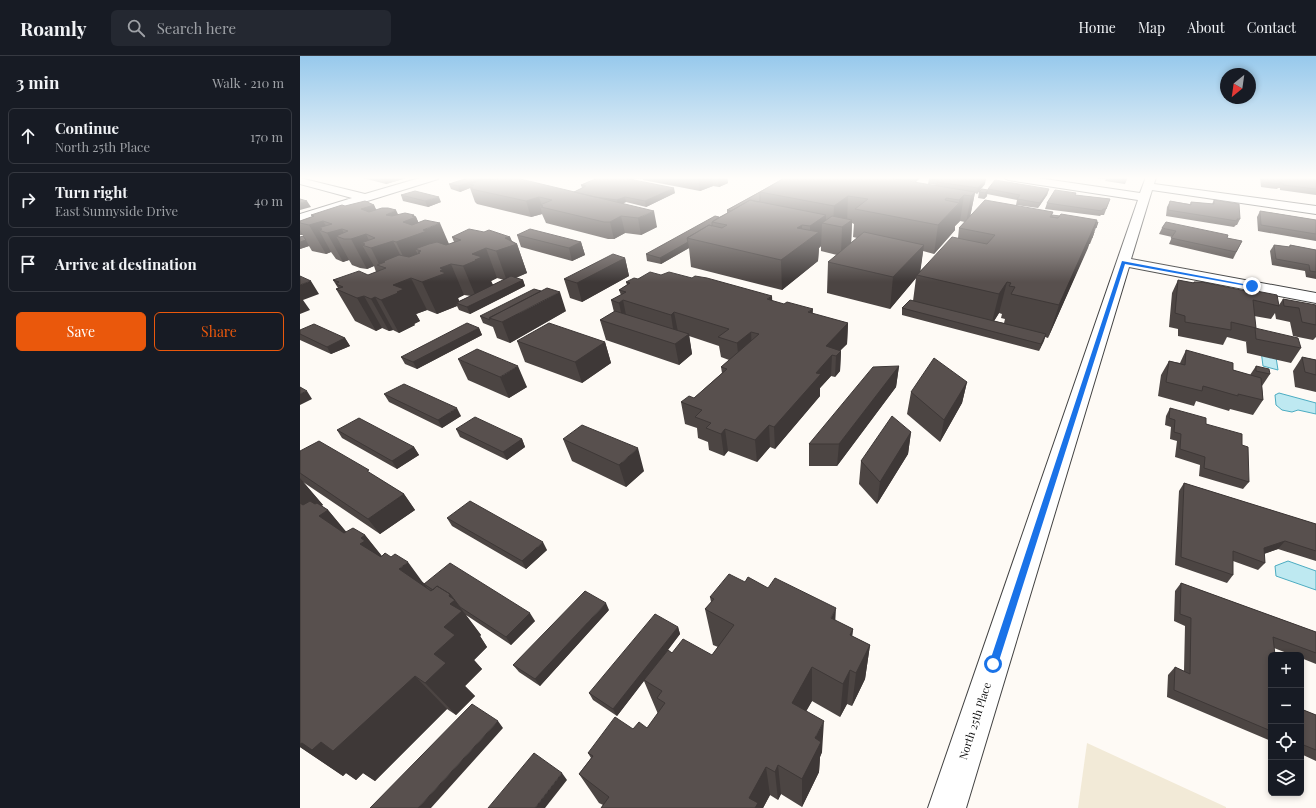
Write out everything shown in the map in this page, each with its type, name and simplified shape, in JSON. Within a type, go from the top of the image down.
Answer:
[{"type":"street","points":[[300,218],[319,212]]},
{"type":"street","name":"North 25th Place","points":[[947,808],[1140,212]]},
{"type":"street","points":[[1123,262],[1316,298]]},
{"type":"shaded area","points":[[1087,743],[1226,807],[1226,808],[1078,808]]},
{"type":"water","points":[[1259,335],[1273,338],[1278,370],[1263,366]]},
{"type":"water","points":[[1279,393],[1316,403],[1316,414],[1298,410],[1292,412],[1282,410],[1276,405],[1275,395]]},
{"type":"water","points":[[1288,561],[1316,571],[1316,590],[1276,576],[1275,566]]},
{"type":"building","points":[[320,212],[392,212],[386,215],[392,216],[405,213],[414,215],[412,216],[416,217],[403,222],[412,225],[425,220],[440,223],[423,230],[427,231],[396,242],[393,241],[371,248],[362,245],[365,244],[361,243],[375,238],[366,234],[351,239],[344,239],[336,236],[348,231],[342,229],[327,233],[319,230],[322,229],[318,228],[332,224],[323,221],[309,225],[300,223],[300,221],[314,216],[311,215]]},
{"type":"building","points":[[562,212],[652,212],[638,218],[621,216],[610,222],[604,222]]},
{"type":"building","points":[[729,212],[811,212],[826,215],[810,226],[802,225],[797,228],[819,232],[781,260],[687,238],[709,225],[722,228],[727,225],[712,222]]},
{"type":"building","points":[[871,212],[950,212],[938,225]]},
{"type":"building","points":[[974,212],[1053,212],[1050,217],[1058,218],[1061,214],[1097,220],[1059,305],[1011,294],[1015,287],[1009,286],[1011,283],[1007,282],[999,294],[917,275],[952,237],[987,244],[995,235],[959,228]]},
{"type":"building","points":[[1181,212],[1240,212],[1240,219],[1237,219],[1237,221]]},
{"type":"building","points":[[1260,212],[1316,220],[1316,234],[1261,225]]},
{"type":"building","points":[[1052,215],[1060,216],[1058,218],[1052,217]]},
{"type":"building","points":[[715,216],[719,217],[712,222],[712,226],[709,225],[687,238],[688,242],[660,258],[646,254]]},
{"type":"building","points":[[832,216],[852,220],[842,227],[822,223]]},
{"type":"building","points":[[1166,222],[1228,235],[1227,238],[1242,241],[1236,252],[1171,238],[1176,231],[1162,228]]},
{"type":"building","points":[[469,229],[484,232],[489,230],[510,237],[505,238],[517,244],[496,251],[486,248],[472,254],[482,257],[475,260],[477,260],[463,266],[451,264],[440,268],[443,269],[440,271],[446,273],[422,282],[411,278],[393,285],[404,289],[381,300],[375,297],[371,299],[364,296],[357,298],[336,289],[343,287],[336,284],[339,282],[333,280],[359,271],[368,275],[386,268],[377,265],[399,255],[409,257],[420,253],[418,252],[421,251],[415,249],[429,244],[437,242],[446,245],[461,240],[452,237]]},
{"type":"building","points":[[530,229],[581,242],[569,248],[517,235]]},
{"type":"building","points":[[864,232],[924,245],[893,277],[828,262]]},
{"type":"building","points":[[303,236],[306,240],[300,242],[300,237]]},
{"type":"building","points":[[1274,245],[1290,247],[1290,245],[1316,250],[1316,272],[1310,271],[1309,265],[1276,259]]},
{"type":"building","points":[[613,254],[625,258],[577,283],[564,279]]},
{"type":"building","points":[[650,272],[661,275],[669,272],[692,278],[695,276],[707,278],[772,296],[767,299],[784,304],[787,302],[813,309],[808,312],[848,323],[826,346],[841,351],[836,356],[832,355],[816,373],[821,374],[774,427],[769,425],[755,440],[725,429],[721,434],[706,428],[711,423],[695,417],[702,410],[681,402],[689,396],[694,398],[727,369],[721,367],[759,334],[751,332],[737,343],[718,337],[729,329],[674,312],[671,315],[623,300],[619,303],[611,300],[626,292],[619,290],[630,283],[626,282],[634,278],[638,279]]},
{"type":"building","points":[[300,276],[311,281],[300,285]]},
{"type":"building","points":[[511,276],[523,280],[467,307],[456,303]]},
{"type":"building","points":[[1178,280],[1194,283],[1202,282],[1246,291],[1246,289],[1277,295],[1279,306],[1253,300],[1256,328],[1231,322],[1231,330],[1185,322],[1185,316],[1175,313]]},
{"type":"building","points":[[547,288],[560,292],[502,322],[489,318]]},
{"type":"building","points":[[534,289],[541,291],[489,318],[490,320],[480,316]]},
{"type":"building","points":[[1283,299],[1316,305],[1316,325],[1302,322],[1299,308],[1284,306]]},
{"type":"building","points":[[910,300],[1046,334],[1041,344],[902,308]]},
{"type":"building","points":[[615,311],[689,334],[675,344],[600,320]]},
{"type":"building","points":[[467,323],[479,328],[413,362],[401,357]]},
{"type":"building","points":[[549,323],[605,342],[575,362],[517,341]]},
{"type":"building","points":[[314,324],[345,338],[327,347],[300,334],[300,330]]},
{"type":"building","points":[[1255,328],[1298,338],[1301,348],[1256,339]]},
{"type":"building","points":[[477,349],[518,366],[500,377],[458,359]]},
{"type":"building","points":[[1186,350],[1233,363],[1233,370],[1261,378],[1263,400],[1238,394],[1238,396],[1203,386],[1202,391],[1166,382],[1169,361],[1185,365]]},
{"type":"building","points":[[1302,357],[1316,360],[1316,375],[1305,372]]},
{"type":"building","points":[[934,358],[967,382],[944,420],[911,392]]},
{"type":"building","points":[[899,366],[839,444],[809,444],[873,367]]},
{"type":"building","points":[[1256,366],[1269,369],[1270,374],[1256,371]]},
{"type":"building","points":[[404,384],[457,408],[438,420],[384,394]]},
{"type":"building","points":[[300,387],[307,391],[300,394]]},
{"type":"building","points":[[1170,408],[1206,418],[1206,424],[1242,434],[1242,445],[1248,447],[1249,482],[1204,468],[1205,457],[1180,449],[1181,434],[1174,432],[1175,420],[1169,418]]},
{"type":"building","points":[[892,416],[911,432],[880,482],[861,461]]},
{"type":"building","points":[[475,417],[522,439],[503,452],[456,429]]},
{"type":"building","points":[[359,418],[414,447],[392,461],[337,430]]},
{"type":"building","points":[[582,425],[638,448],[619,465],[563,439]]},
{"type":"building","points":[[319,441],[369,470],[367,471],[404,494],[368,519],[300,473],[300,451]]},
{"type":"building","points":[[1184,483],[1316,524],[1316,551],[1285,541],[1264,548],[1265,563],[1233,551],[1233,575],[1181,557]]},
{"type":"building","points":[[310,501],[315,504],[317,503],[328,510],[319,516],[344,533],[353,528],[365,535],[361,538],[365,541],[360,544],[381,557],[385,553],[391,557],[395,554],[408,562],[399,569],[431,591],[437,586],[450,594],[449,596],[455,600],[450,604],[462,611],[444,627],[455,635],[434,654],[446,663],[425,683],[415,676],[333,751],[321,742],[312,750],[302,743],[300,744],[300,503],[303,505]]},
{"type":"building","points":[[470,501],[543,542],[522,561],[447,518]]},
{"type":"building","points":[[450,563],[530,613],[506,637],[460,607],[450,594],[437,586],[433,590],[424,584]]},
{"type":"building","points":[[729,574],[745,582],[748,577],[768,588],[775,578],[836,608],[831,618],[853,629],[850,635],[870,645],[856,673],[850,670],[843,684],[812,667],[792,703],[824,721],[815,738],[821,742],[802,779],[778,765],[775,772],[766,767],[749,798],[758,803],[755,808],[601,808],[609,797],[579,774],[593,756],[588,753],[615,717],[633,729],[639,722],[647,728],[665,703],[657,698],[662,691],[644,680],[668,650],[672,653],[683,639],[712,655],[734,625],[705,609],[714,599],[710,597]]},
{"type":"building","points":[[1181,583],[1316,632],[1316,653],[1273,637],[1275,652],[1268,652],[1268,730],[1174,690],[1175,667],[1190,674],[1191,618],[1180,614]]},
{"type":"building","points":[[585,591],[606,603],[535,679],[513,665]]},
{"type":"building","points":[[655,614],[678,627],[613,709],[589,693]]},
{"type":"building","points":[[472,704],[498,721],[418,808],[370,808]]},
{"type":"building","points":[[1304,710],[1316,715],[1316,750],[1304,745]]},
{"type":"building","points":[[534,753],[562,773],[535,808],[488,808]]},
{"type":"route","points":[[993,664],[1123,262],[1252,286]]}]
